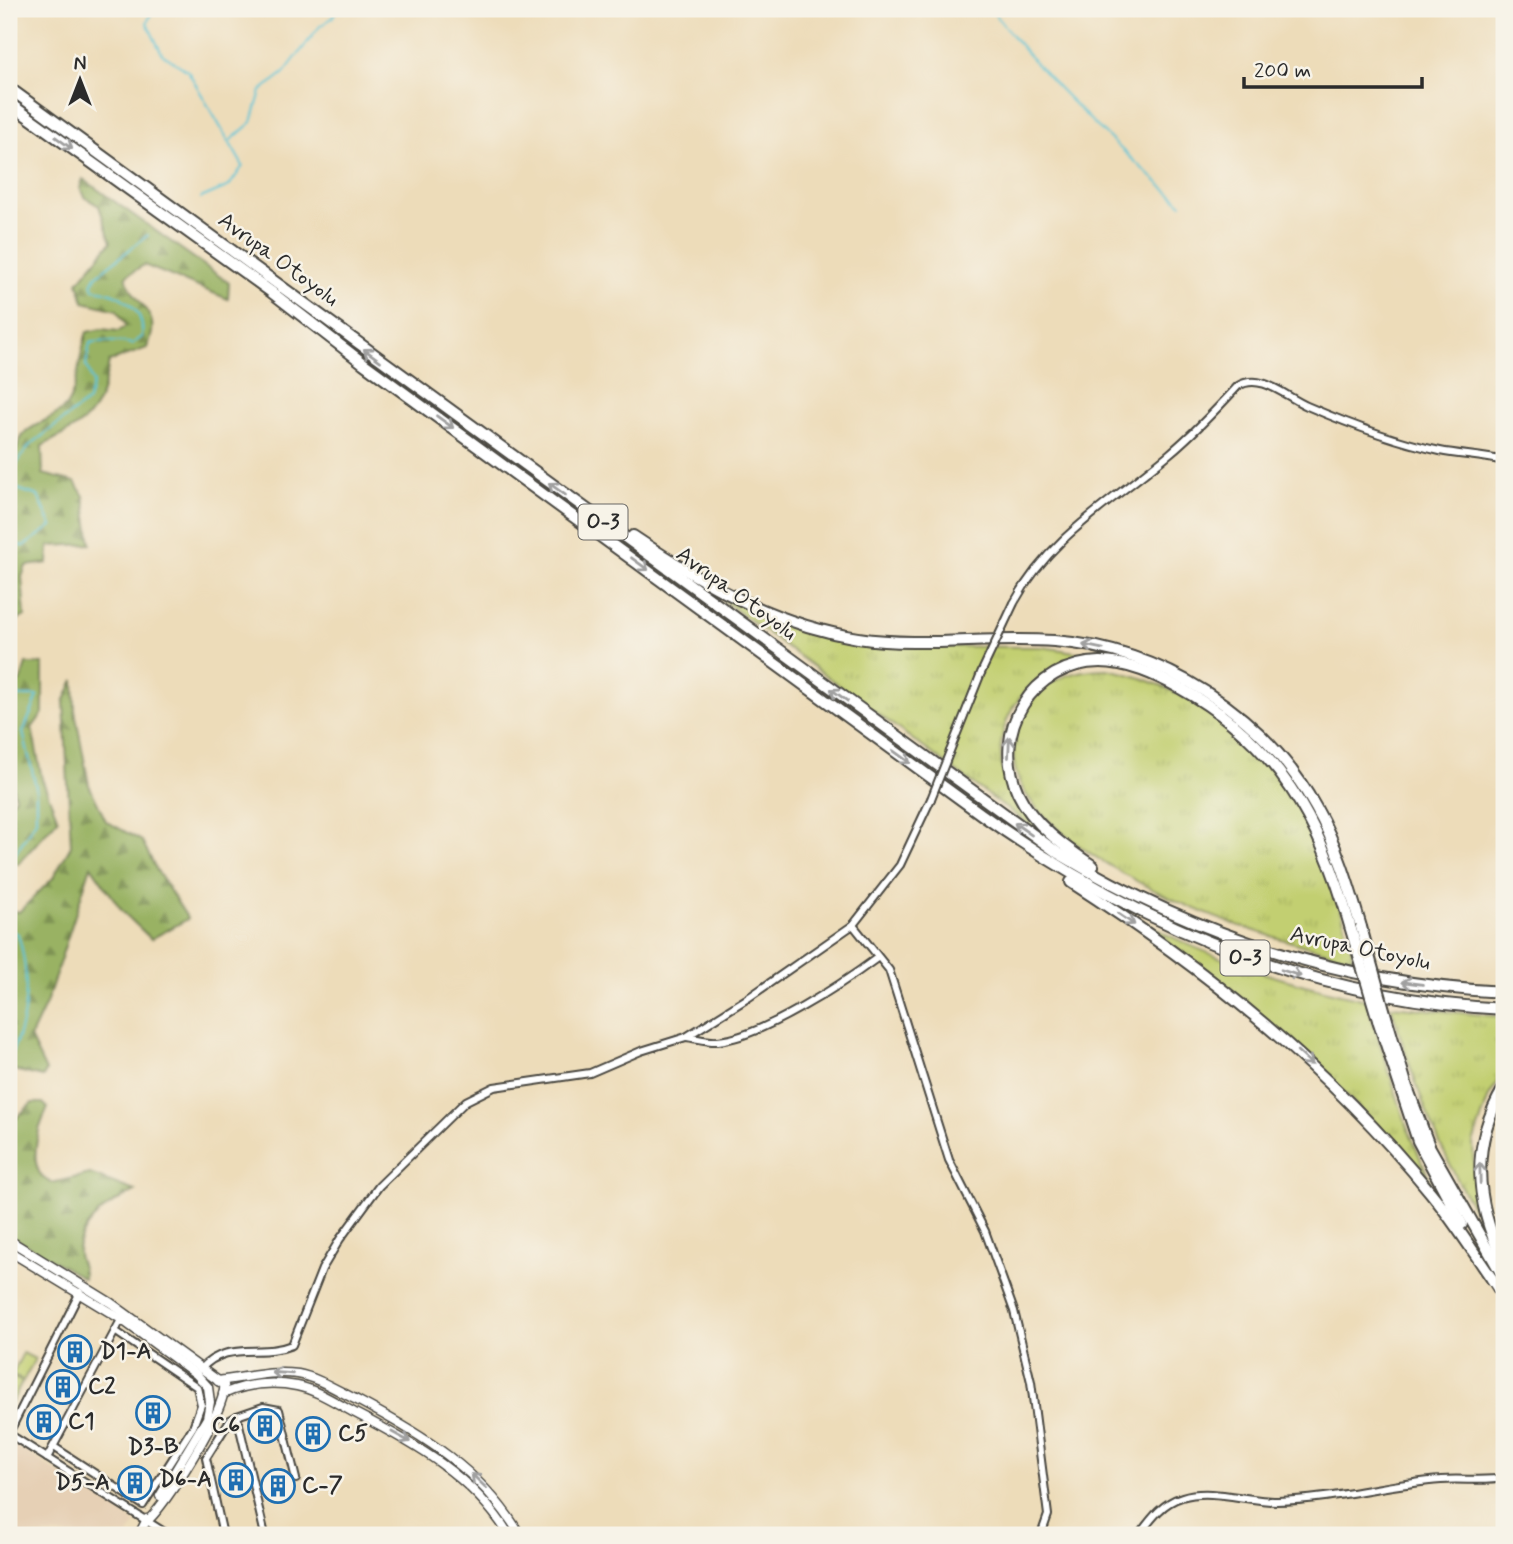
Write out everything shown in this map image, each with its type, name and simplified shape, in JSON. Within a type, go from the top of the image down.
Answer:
[{"type":"highway","name":"Avrupa Otoyolu","points":[[9,88],[1027,833],[1129,893],[1212,931],[1295,959],[1347,972],[1417,984],[1504,992]]},
{"type":"highway","name":"Avrupa Otoyolu","points":[[9,103],[270,291],[363,363],[1011,836],[1136,911],[1203,942],[1263,964],[1363,991],[1504,1009]]},
{"type":"highway","points":[[581,507],[730,597],[808,626],[858,638],[904,642],[1036,640],[1073,643],[1138,659],[1179,677],[1238,715],[1297,777],[1337,852],[1355,926],[1418,1141],[1492,1279]]},
{"type":"highway","points":[[1212,931],[1085,861],[1029,812],[1011,774],[1009,743],[1013,722],[1022,705],[1035,688],[1051,676],[1074,666],[1098,662],[1132,667],[1191,694],[1239,729],[1276,767],[1304,807],[1326,850],[1355,926]]},
{"type":"highway","points":[[1011,836],[1061,875],[1192,966],[1302,1054],[1368,1120],[1431,1193],[1504,1298]]},
{"type":"highway","points":[[1382,1020],[1429,1146],[1504,1278]]},
{"type":"highway","points":[[1504,1088],[1483,1134],[1479,1176],[1488,1223],[1504,1262]]},
{"type":"main road","points":[[9,1240],[219,1381],[224,1387],[217,1416],[147,1521]]},
{"type":"main road","points":[[9,1251],[123,1316],[196,1374],[217,1398],[224,1393],[272,1383],[298,1386],[319,1393],[402,1437],[445,1465],[477,1494],[509,1535]]},
{"type":"main road","points":[[139,1535],[207,1418],[211,1382],[268,1372],[301,1375],[327,1385],[444,1452],[493,1496],[520,1535]]},
{"type":"street","points":[[201,1369],[221,1353],[292,1345],[322,1269],[340,1239],[384,1181],[466,1101],[494,1087],[590,1073],[641,1051],[686,1037],[853,925],[900,865],[931,799],[981,673],[1033,569],[1052,547],[1169,454],[1238,386],[1248,382],[1264,383],[1287,398],[1375,434],[1441,451],[1504,461]]},
{"type":"street","points":[[853,925],[889,970],[949,1160],[985,1231],[1014,1311],[1031,1382],[1048,1515],[1041,1535]]},
{"type":"street","points":[[686,1037],[718,1041],[750,1031],[842,984],[877,958]]},
{"type":"street","points":[[79,1292],[9,1433],[169,1535]]},
{"type":"street","points":[[47,1458],[123,1316]]},
{"type":"street","points":[[54,1447],[143,1505],[193,1427],[201,1405],[197,1387],[115,1331]]},
{"type":"street","points":[[223,1535],[206,1458],[230,1420],[263,1407],[279,1410],[296,1479]]},
{"type":"street","points":[[237,1416],[265,1535]]},
{"type":"street","points":[[195,1452],[206,1458]]},
{"type":"street","points":[[1139,1535],[1159,1509],[1174,1500],[1196,1494],[1277,1501],[1440,1480],[1487,1482],[1504,1478]]},
{"type":"shaded area","points":[[9,1441],[136,1523],[128,1535],[9,1535]]},
{"type":"green space","points":[[83,179],[229,283],[228,299],[144,265],[126,276],[150,317],[152,335],[147,348],[109,362],[101,395],[89,415],[71,430],[42,446],[43,474],[75,482],[84,496],[91,544],[49,546],[48,563],[26,566],[22,577],[25,616],[9,625],[9,461],[25,433],[57,414],[71,398],[87,332],[101,329],[119,331],[126,326],[117,310],[84,302],[78,282],[111,242],[99,206],[86,198],[80,188]]},
{"type":"green space","points":[[713,593],[790,625],[874,646],[1042,647],[1108,657],[1082,660],[1058,668],[1037,681],[1020,698],[1008,718],[1001,741],[1002,766],[1010,792],[1047,838]]},
{"type":"green space","points":[[26,664],[43,664],[43,713],[32,728],[42,779],[58,819],[18,864],[9,863],[9,838],[14,834],[9,808],[15,797],[9,764],[15,748],[9,747],[9,682],[20,682]]},
{"type":"green space","points":[[1107,669],[1144,679],[1178,694],[1210,714],[1240,738],[1267,765],[1290,795],[1326,862],[1354,959],[1251,930],[1177,901],[1105,862],[1071,839],[1042,814],[1023,788],[1014,761],[1016,737],[1024,714],[1038,693],[1058,679],[1082,671]]},
{"type":"green space","points":[[74,680],[75,711],[89,785],[106,821],[142,841],[156,869],[188,919],[151,939],[123,912],[91,866],[46,1004],[30,1038],[46,1071],[43,1077],[9,1069],[9,910],[19,912],[53,878],[71,846],[64,702]]},
{"type":"green space","points":[[1141,921],[1222,959],[1250,969],[1366,1000],[1407,1127],[1431,1183],[1303,1050]]},
{"type":"green space","points":[[1391,1006],[1504,1017],[1504,1073],[1489,1096],[1473,1143],[1475,1200],[1482,1223],[1452,1170],[1429,1117]]},
{"type":"green space","points":[[32,1103],[43,1103],[48,1108],[40,1126],[36,1149],[38,1170],[43,1178],[52,1183],[90,1174],[135,1191],[98,1214],[84,1231],[78,1251],[83,1278],[9,1235],[9,1125]]},
{"type":"green space","points":[[23,1353],[35,1359],[23,1381],[12,1375]]},
{"type":"green space","points":[[11,1376],[22,1382],[11,1404]]},
{"type":"waterway","points":[[153,9],[147,23],[162,54],[188,71],[243,166],[229,186],[201,198]]},
{"type":"waterway","points":[[231,140],[252,122],[261,91],[284,73],[320,26],[332,18],[338,9]]},
{"type":"waterway","points":[[991,9],[1058,87],[1182,204]]},
{"type":"waterway","points":[[9,475],[29,446],[88,401],[93,383],[86,365],[90,343],[132,344],[142,337],[140,318],[129,303],[113,294],[94,289],[92,283],[96,276],[148,235]]},
{"type":"waterway","points":[[9,486],[38,496],[52,526],[24,546],[9,545]]},
{"type":"waterway","points":[[9,592],[15,594],[9,607]]},
{"type":"waterway","points":[[9,696],[38,696],[23,732],[36,787],[36,820],[15,854],[9,851]]},
{"type":"waterway","points":[[9,930],[18,934],[26,981],[21,1028],[9,1057]]},
{"type":"place","name":"D1-A","points":[[75,1352]]},
{"type":"place","name":"C2","points":[[63,1387]]},
{"type":"place","name":"D3-B","points":[[153,1413]]},
{"type":"place","name":"C1","points":[[44,1422]]},
{"type":"place","name":"C6","points":[[265,1426]]},
{"type":"place","name":"C5","points":[[313,1434]]},
{"type":"place","name":"D6-A","points":[[236,1480]]},
{"type":"place","name":"D5-A","points":[[135,1483]]},
{"type":"place","name":"C-7","points":[[278,1486]]}]
